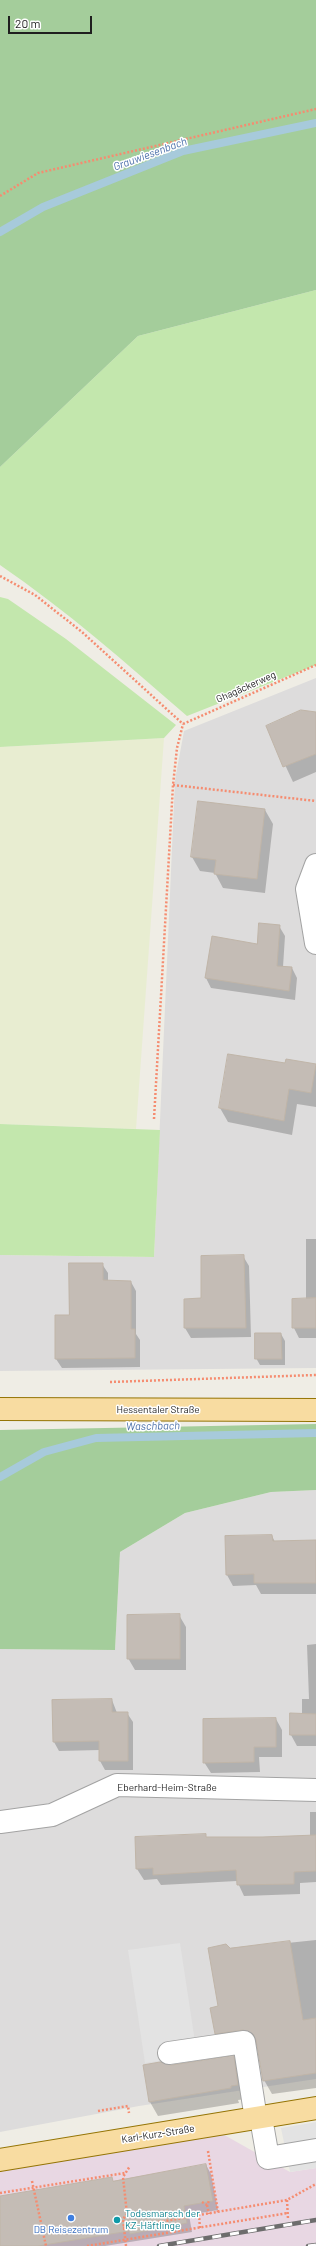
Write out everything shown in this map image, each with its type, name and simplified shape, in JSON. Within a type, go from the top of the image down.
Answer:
[{"type":"main road","name":"Hessentaler Straße","points":[[0,1409],[316,1410]]},
{"type":"main road","name":"Karl-Kurz-Straße","points":[[0,2160],[316,2108]]},
{"type":"street","points":[[316,865],[307,889],[316,943]]},
{"type":"street","name":"Eberhard-Heim-Straße","points":[[0,1822],[52,1815],[117,1785],[316,1790]]},
{"type":"street","points":[[169,2053],[244,2042],[258,2118],[268,2158],[316,2150]]},
{"type":"path","points":[[0,196],[38,173],[316,109]]},
{"type":"path","points":[[0,576],[35,595],[82,632],[183,724],[176,748],[173,785],[154,1119]]},
{"type":"path","name":"Ghagäckerweg","points":[[183,724],[316,665]]},
{"type":"path","points":[[173,785],[316,801]]},
{"type":"path","points":[[102,1382],[316,1375]]},
{"type":"path","points":[[205,2127],[218,2212]]},
{"type":"path","points":[[0,2193],[125,2174]]},
{"type":"path","points":[[44,2179],[46,2185]]},
{"type":"path","points":[[32,2181],[46,2246]]},
{"type":"path","points":[[123,2228],[287,2200],[316,2184]]},
{"type":"path","points":[[287,2200],[288,2219]]},
{"type":"path","points":[[209,2201],[207,2205],[209,2214]]},
{"type":"path","points":[[202,2202],[207,2205]]},
{"type":"path","points":[[87,2246],[288,2213]]},
{"type":"path","points":[[199,2215],[200,2228]]},
{"type":"path","points":[[123,2219],[124,2240],[126,2246]]},
{"type":"shaded area","points":[[316,678],[316,1368],[0,1371],[0,1255],[154,1257],[175,780],[184,731]]},
{"type":"shaded area","points":[[316,1490],[316,2079],[139,2106],[0,2132],[0,1649],[115,1650],[120,1552],[185,1513],[271,1492]]},
{"type":"shaded area","points":[[180,1943],[197,2055],[145,2063],[128,1950]]},
{"type":"shaded area","points":[[316,2122],[316,2168],[290,2172],[281,2128]]},
{"type":"shaded area","points":[[219,2132],[290,2172],[316,2168],[316,2246],[0,2246],[0,2170]]},
{"type":"green space","points":[[0,0],[316,0],[316,290],[138,336],[0,467]]},
{"type":"green space","points":[[316,290],[316,665],[187,716],[72,619],[0,565],[0,467],[138,336]]},
{"type":"green space","points":[[0,597],[8,599],[66,639],[176,725],[164,738],[0,747]]},
{"type":"green space","points":[[164,738],[136,1129],[0,1124],[0,747]]},
{"type":"green space","points":[[0,1124],[160,1130],[154,1257],[0,1255]]},
{"type":"green space","points":[[316,1424],[316,1490],[271,1492],[185,1513],[120,1552],[115,1650],[0,1649],[0,1430]]},
{"type":"building","points":[[301,710],[316,712],[316,754],[283,767],[266,726]]},
{"type":"building","points":[[198,801],[265,809],[257,879],[214,874],[216,860],[191,857]]},
{"type":"building","points":[[259,923],[280,925],[277,966],[292,967],[289,991],[205,978],[212,936],[257,944]]},
{"type":"building","points":[[228,1054],[285,1063],[286,1059],[316,1064],[311,1093],[289,1089],[284,1121],[219,1108]]},
{"type":"building","points":[[244,1255],[246,1328],[184,1328],[184,1299],[201,1298],[201,1256]]},
{"type":"building","points":[[69,1263],[103,1263],[103,1280],[131,1281],[131,1329],[135,1329],[135,1358],[55,1359],[55,1315],[69,1315]]},
{"type":"building","points":[[316,1298],[316,1328],[292,1328],[292,1299]]},
{"type":"building","points":[[255,1333],[281,1333],[282,1359],[255,1359]]},
{"type":"building","points":[[272,1535],[273,1541],[316,1540],[316,1583],[254,1583],[254,1574],[226,1575],[225,1536]]},
{"type":"building","points":[[180,1614],[180,1659],[127,1659],[127,1615]]},
{"type":"building","points":[[112,1699],[112,1712],[128,1712],[128,1761],[99,1761],[99,1741],[53,1742],[52,1700]]},
{"type":"building","points":[[290,1713],[316,1714],[316,1735],[290,1735]]},
{"type":"building","points":[[276,1718],[276,1747],[254,1747],[254,1762],[203,1763],[203,1719]]},
{"type":"building","points":[[206,1834],[206,1837],[316,1835],[316,1871],[294,1872],[294,1884],[237,1885],[236,1870],[153,1875],[153,1868],[136,1869],[135,1837]]},
{"type":"building","points":[[290,1941],[303,2020],[316,2018],[316,2073],[263,2081],[256,2040],[253,2034],[243,2030],[215,2034],[210,2008],[218,2006],[208,1948],[226,1944],[230,1948]]},
{"type":"building","points":[[234,2056],[238,2085],[231,2086],[231,2088],[149,2102],[143,2065],[160,2062],[171,2065]]},
{"type":"building","points":[[206,2164],[213,2201],[184,2206],[187,2223],[130,2234],[129,2231],[38,2246],[0,2246],[0,2196],[112,2177],[113,2181]]},
{"type":"waterway","name":"Grauwiesenbach","points":[[0,232],[43,207],[183,151],[316,123]]},
{"type":"waterway","name":"Waschbach","points":[[0,1477],[44,1452],[96,1438],[316,1433]]},
{"type":"railway","points":[[159,2246],[316,2220]]},
{"type":"railway","points":[[308,2246],[316,2245]]},
{"type":"place","name":"DB Reisezentrum","points":[[71,2218]]},
{"type":"place","name":"Todesmarsch der KZ-Häftlinge","points":[[117,2220]]}]
